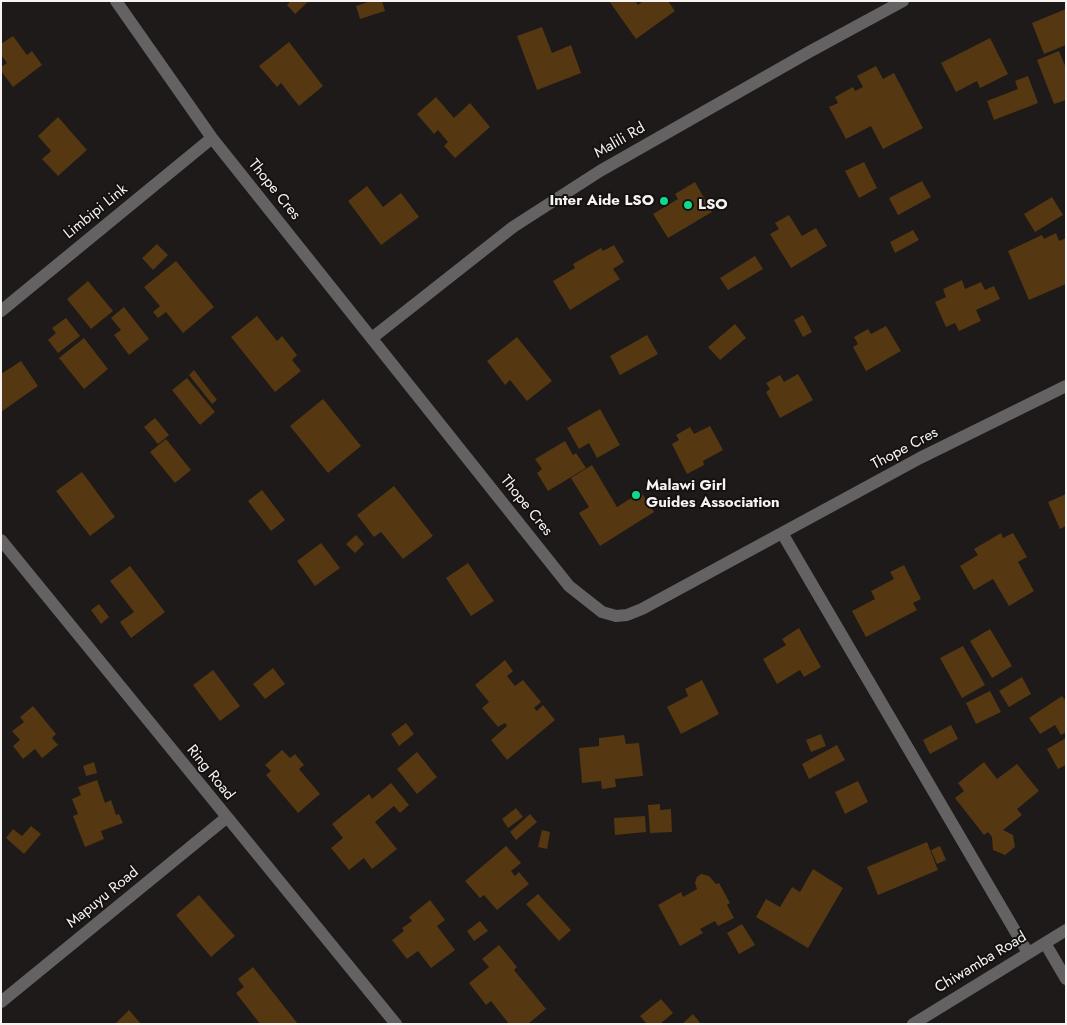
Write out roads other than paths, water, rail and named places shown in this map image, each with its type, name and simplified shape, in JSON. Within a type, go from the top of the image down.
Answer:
[{"type":"street","name":"Thope Cres","points":[[116,1],[212,138],[569,586],[602,612],[616,616],[627,615],[642,609],[920,458],[1066,386]]},
{"type":"street","name":"Malili Rd","points":[[372,338],[512,227],[600,171],[809,52],[903,1]]},
{"type":"street","name":"Limbipi Link","points":[[1,311],[212,138]]},
{"type":"street","points":[[782,533],[1028,953]]},
{"type":"street","name":"Ring Road","points":[[1,540],[396,1024]]},
{"type":"street","name":"Mapuyu Road","points":[[1,1002],[226,818]]},
{"type":"street","name":"Chiwamba Road","points":[[913,1024],[1066,930]]},
{"type":"street","points":[[1045,943],[1066,979]]},
{"type":"place","name":"Inter Aide LSO","points":[[664,201]]},
{"type":"place","name":"LSO","points":[[688,205]]},
{"type":"place","name":"Malawi Girl Guides Association","points":[[636,495]]}]
